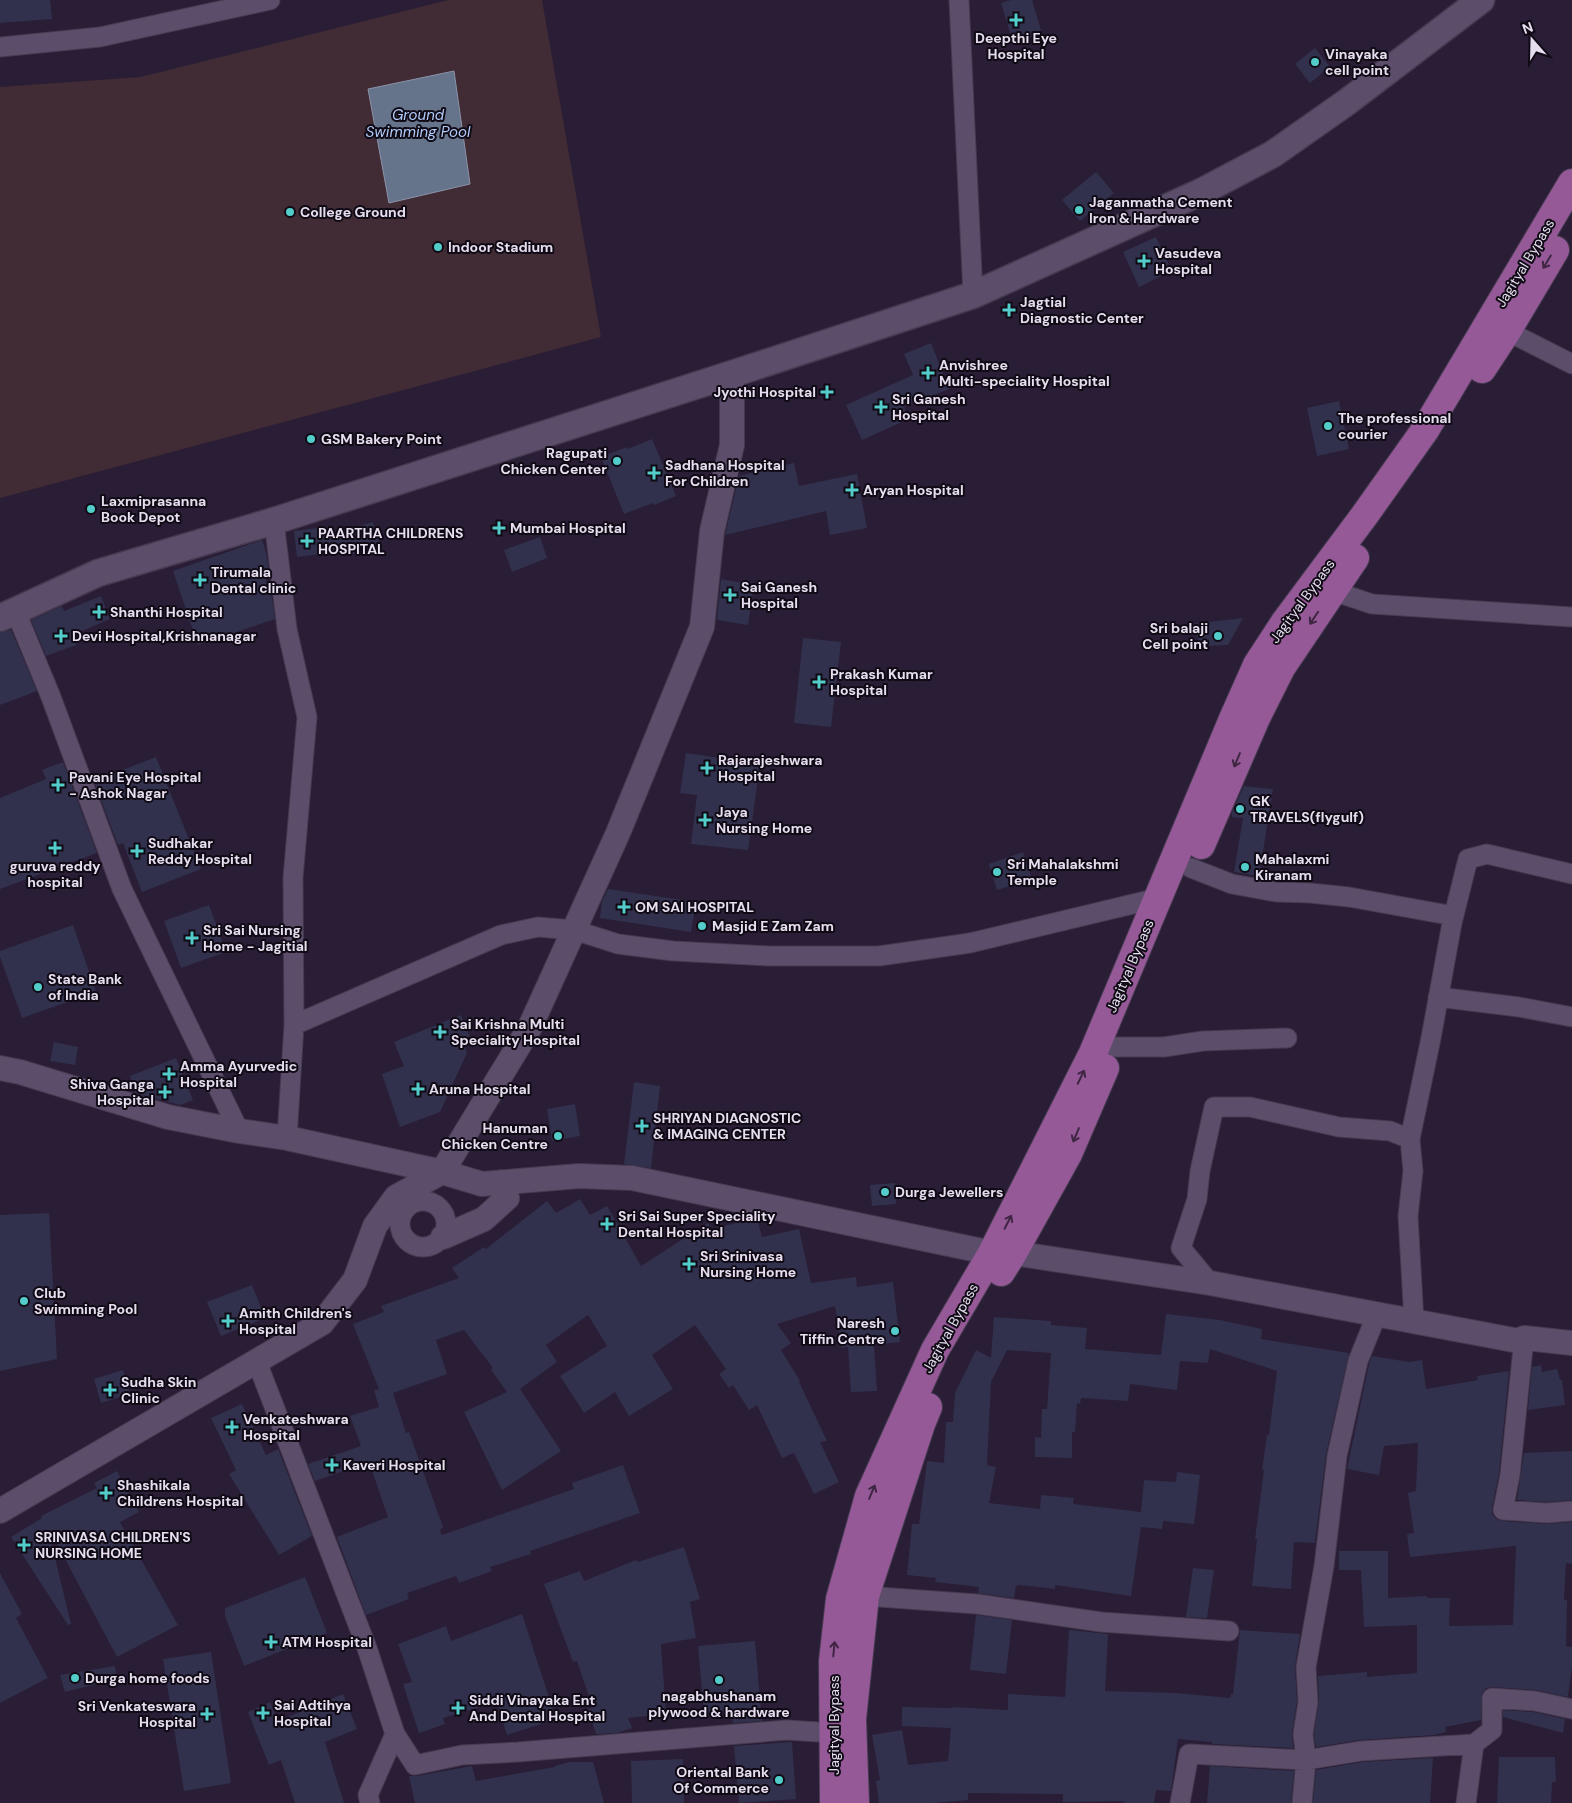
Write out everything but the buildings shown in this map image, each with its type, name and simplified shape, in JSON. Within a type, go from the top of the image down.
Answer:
[{"type":"main road","points":[[7,614],[98,573],[274,521],[973,295],[1201,192],[1274,154],[1347,102],[1480,0]]},
{"type":"main road","name":"Jagityal Bypass","points":[[834,1803],[852,1598],[924,1415],[952,1352],[1002,1253],[1093,1053],[1257,665],[1285,622],[1425,430],[1572,183]]},
{"type":"main road","name":"Jagityal Bypass","points":[[1002,1253],[1068,1154],[1260,709],[1281,668],[1507,331],[1572,220]]},
{"type":"main road","name":"Jagityal Bypass","points":[[842,1726],[856,1803]]},
{"type":"street","points":[[0,47],[100,36],[270,0]]},
{"type":"street","points":[[959,0],[973,295]]},
{"type":"street","points":[[1507,331],[1572,364]]},
{"type":"street","points":[[0,1511],[322,1323],[354,1280],[375,1226],[396,1197],[405,1200],[428,1201],[441,1208],[447,1222],[443,1236],[438,1242],[424,1248],[408,1243],[400,1230],[405,1200],[442,1172],[530,1027],[618,833],[702,627],[712,531],[732,445],[732,374]]},
{"type":"street","points":[[274,521],[287,629],[307,717],[294,878],[294,1024],[287,1138]]},
{"type":"street","points":[[1333,591],[1372,604],[1572,617]]},
{"type":"street","points":[[7,614],[51,697],[122,889],[239,1131]]},
{"type":"street","points":[[1414,1321],[1408,1216],[1413,1171],[1410,1139],[1432,1038],[1438,996],[1454,916],[1468,859],[1487,854],[1572,874]]},
{"type":"street","points":[[1191,868],[1232,884],[1276,892],[1349,896],[1454,916]]},
{"type":"street","points":[[294,1024],[502,935],[538,927],[574,930],[618,944],[673,951],[769,956],[878,956],[970,943],[1158,898]]},
{"type":"street","points":[[1438,996],[1519,1007],[1572,1017]]},
{"type":"street","points":[[1114,1047],[1164,1047],[1203,1041],[1287,1038]]},
{"type":"street","points":[[0,1068],[20,1072],[168,1117],[287,1138],[442,1172],[482,1184],[580,1176],[632,1178],[1002,1253],[1210,1283],[1520,1340],[1524,1338],[1572,1343]]},
{"type":"street","points":[[1210,1283],[1181,1248],[1197,1199],[1200,1171],[1214,1107],[1250,1108],[1339,1127],[1390,1131],[1410,1139]]},
{"type":"street","points":[[443,1236],[484,1219],[507,1198],[502,1182]]},
{"type":"street","points":[[1302,1803],[1306,1760],[1303,1734],[1308,1702],[1306,1667],[1324,1566],[1337,1456],[1358,1361],[1376,1314]]},
{"type":"street","points":[[1524,1338],[1510,1474],[1503,1510],[1547,1513],[1572,1511]]},
{"type":"street","points":[[257,1362],[367,1648],[395,1734],[415,1765],[462,1755],[842,1726]]},
{"type":"street","points":[[852,1598],[977,1604],[1101,1622],[1229,1631]]},
{"type":"street","points":[[1180,1803],[1189,1754],[1306,1760],[1361,1751],[1474,1744],[1492,1730],[1492,1698],[1535,1701],[1572,1709]]},
{"type":"street","points":[[370,1803],[368,1795],[395,1734]]},
{"type":"street","points":[[1466,1803],[1474,1744]]},
{"type":"shaded area","name":"College Ground","points":[[448,0],[542,0],[601,337],[0,498],[0,87],[141,77]]},
{"type":"water","name":"Ground Swimming Pool","points":[[454,71],[470,184],[389,203],[368,89]]},
{"type":"place","name":"Deepthi Eye Hospital","points":[[1016,20]]},
{"type":"place","name":"Vinayaka cell point","points":[[1315,62]]},
{"type":"place","name":"Jaganmatha Cement Iron & Hardware","points":[[1079,210]]},
{"type":"place","name":"College Ground","points":[[290,212]]},
{"type":"place","name":"Indoor Stadium","points":[[438,247]]},
{"type":"place","name":"Vasudeva Hospital","points":[[1144,261]]},
{"type":"place","name":"Jagtial Diagnostic Center","points":[[1009,310]]},
{"type":"place","name":"Anvishree Multi-speciality Hospital","points":[[928,373]]},
{"type":"place","name":"Jyothi Hospital","points":[[827,392]]},
{"type":"place","name":"Sri Ganesh Hospital","points":[[881,407]]},
{"type":"place","name":"The professional courier","points":[[1328,426]]},
{"type":"place","name":"GSM Bakery Point","points":[[311,439]]},
{"type":"place","name":"Ragupati Chicken Center","points":[[617,461]]},
{"type":"place","name":"Sadhana Hospital For Children","points":[[654,473]]},
{"type":"place","name":"Aryan Hospital","points":[[852,490]]},
{"type":"place","name":"Laxmiprasanna Book Depot","points":[[91,509]]},
{"type":"place","name":"Mumbai Hospital","points":[[499,528]]},
{"type":"place","name":"PAARTHA CHILDRENS HOSPITAL","points":[[307,541]]},
{"type":"place","name":"Tirumala Dental clinic","points":[[200,580]]},
{"type":"place","name":"Sai Ganesh Hospital","points":[[730,595]]},
{"type":"place","name":"Shanthi Hospital","points":[[99,612]]},
{"type":"place","name":"Devi Hospital,Krishnanagar","points":[[61,636]]},
{"type":"place","name":"Sri balaji Cell point","points":[[1218,636]]},
{"type":"place","name":"Prakash Kumar Hospital","points":[[819,682]]},
{"type":"place","name":"Rajarajeshwara Hospital","points":[[707,768]]},
{"type":"place","name":"Pavani Eye Hospital - Ashok Nagar","points":[[58,785]]},
{"type":"place","name":"GK TRAVELS(flygulf)","points":[[1240,809]]},
{"type":"place","name":"Jaya Nursing Home","points":[[705,820]]},
{"type":"place","name":"guruva reddy hospital","points":[[55,848]]},
{"type":"place","name":"Sudhakar Reddy Hospital","points":[[137,851]]},
{"type":"place","name":"Mahalaxmi Kiranam","points":[[1245,867]]},
{"type":"place","name":"Sri Mahalakshmi Temple","points":[[997,872]]},
{"type":"place","name":"OM SAI HOSPITAL","points":[[624,907]]},
{"type":"place","name":"Masjid E Zam Zam","points":[[702,926]]},
{"type":"place","name":"Sri Sai Nursing Home - Jagitial","points":[[192,938]]},
{"type":"place","name":"State Bank of India","points":[[38,987]]},
{"type":"place","name":"Sai Krishna Multi Speciality Hospital","points":[[440,1032]]},
{"type":"place","name":"Amma Ayurvedic Hospital","points":[[169,1074]]},
{"type":"place","name":"Aruna Hospital","points":[[418,1089]]},
{"type":"place","name":"Shiva Ganga Hospital","points":[[165,1092]]},
{"type":"place","name":"SHRIYAN DIAGNOSTIC & IMAGING CENTER","points":[[642,1126]]},
{"type":"place","name":"Hanuman Chicken Centre","points":[[558,1136]]},
{"type":"place","name":"Durga Jewellers","points":[[885,1192]]},
{"type":"place","name":"Sri Sai Super Speciality Dental Hospital","points":[[607,1224]]},
{"type":"place","name":"Sri Srinivasa Nursing Home","points":[[689,1264]]},
{"type":"place","name":"Club Swimming Pool","points":[[24,1301]]},
{"type":"place","name":"Amith Children's Hospital","points":[[228,1321]]},
{"type":"place","name":"Naresh Tiffin Centre","points":[[895,1331]]},
{"type":"place","name":"Sudha Skin Clinic","points":[[110,1390]]},
{"type":"place","name":"Venkateshwara Hospital","points":[[232,1427]]},
{"type":"place","name":"Kaveri Hospital","points":[[332,1465]]},
{"type":"place","name":"Shashikala Childrens Hospital","points":[[106,1493]]},
{"type":"place","name":"SRINIVASA CHILDREN'S NURSING HOME","points":[[24,1545]]},
{"type":"place","name":"ATM Hospital","points":[[271,1642]]},
{"type":"place","name":"Durga home foods","points":[[75,1678]]},
{"type":"place","name":"nagabhushanam plywood & hardware","points":[[719,1680]]},
{"type":"place","name":"Siddi Vinayaka Ent And Dental Hospital","points":[[458,1708]]},
{"type":"place","name":"Sai Adtihya Hospital","points":[[263,1713]]},
{"type":"place","name":"Sri Venkateswara Hospital","points":[[207,1714]]},
{"type":"place","name":"Oriental Bank Of Commerce","points":[[779,1780]]}]
